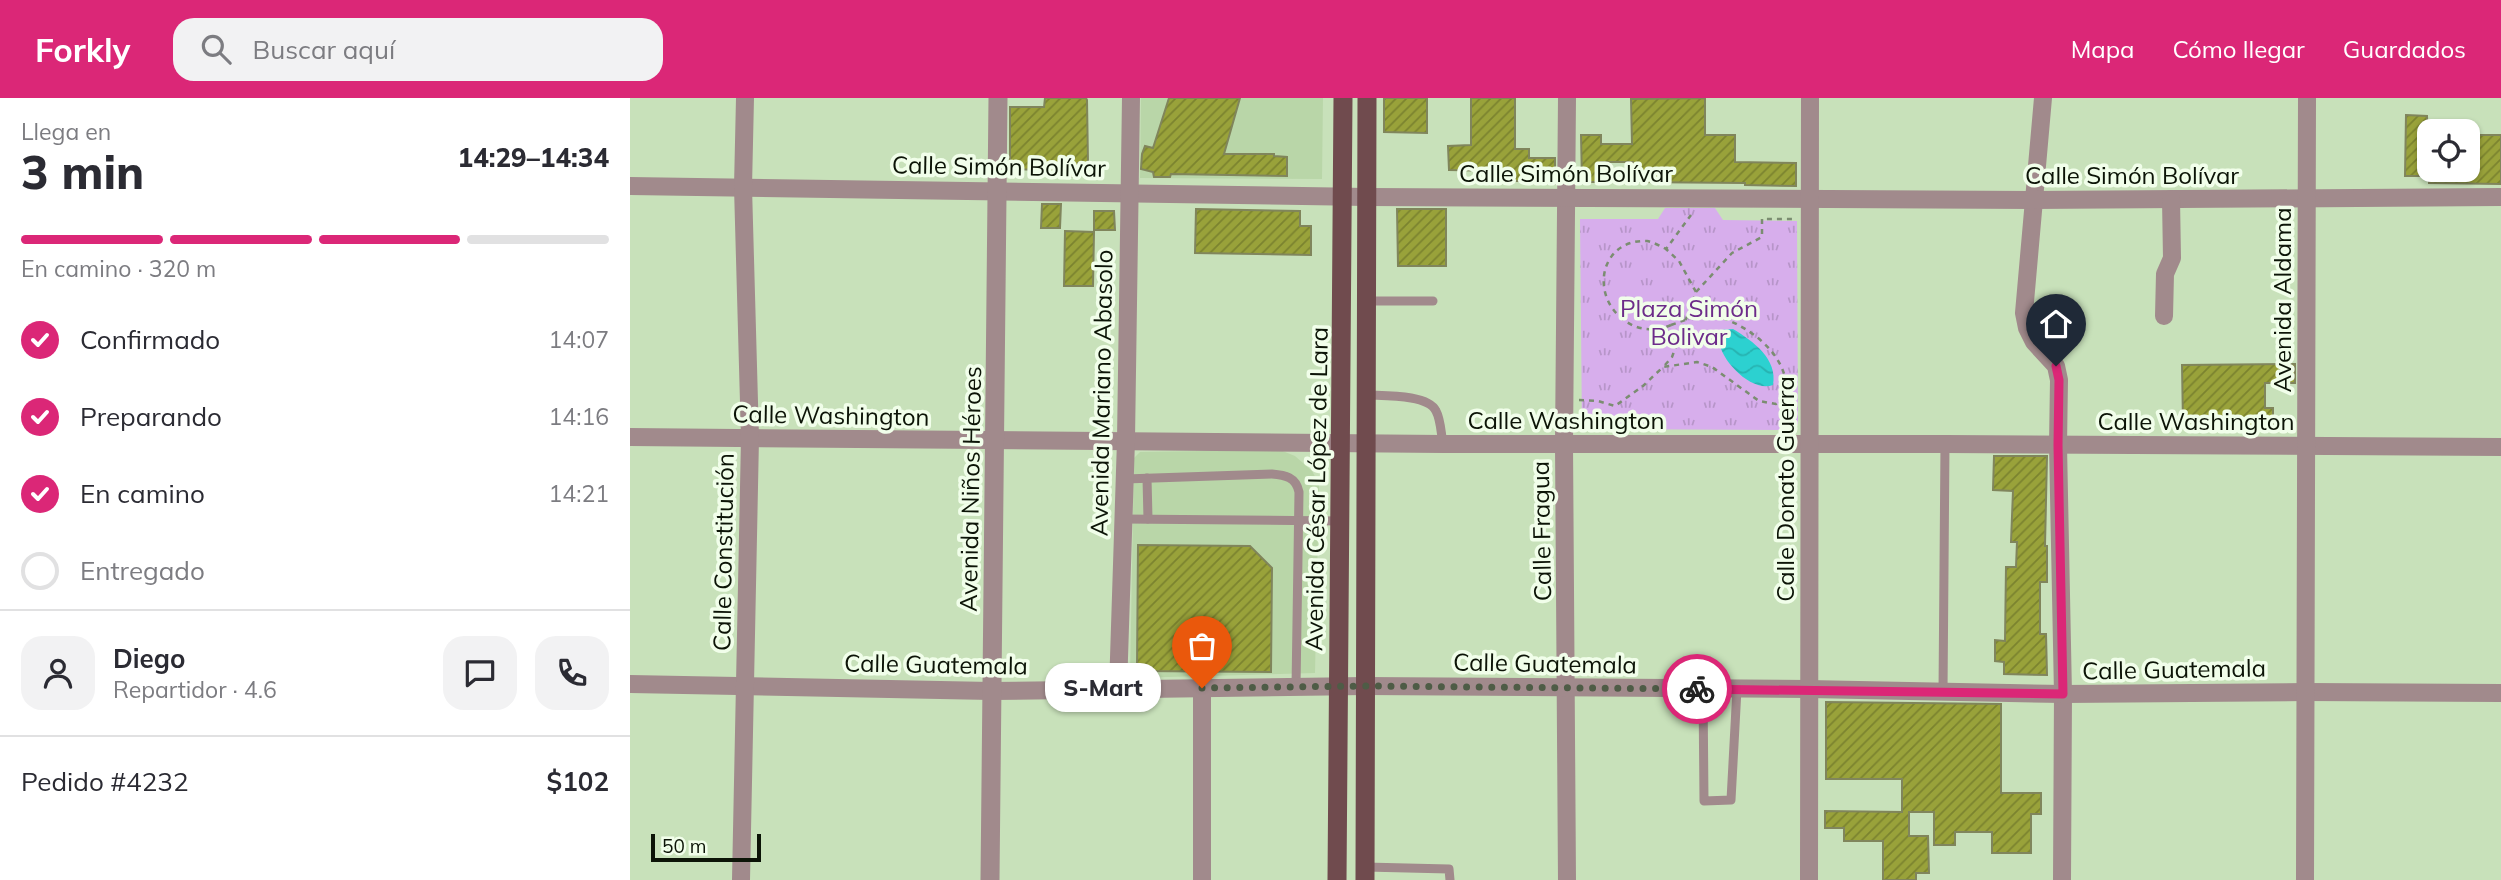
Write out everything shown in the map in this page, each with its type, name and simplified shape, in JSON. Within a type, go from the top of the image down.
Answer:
[{"type":"main road","name":"Avenida César López de Lara","points":[[1336,880],[1343,98]]},
{"type":"main road","name":"Avenida César López de Lara","points":[[1365,874],[1367,98]]},
{"type":"street","name":"Calle Constitución","points":[[741,880],[750,438],[743,187],[744,98]]},
{"type":"street","name":"Avenida Niños Héroes","points":[[990,880],[998,98]]},
{"type":"street","name":"Avenida Mariano Abasolo","points":[[1118,688],[1126,440],[1131,98]]},
{"type":"street","name":"Calle Fragua","points":[[1567,98],[1564,400],[1568,687],[1567,880]]},
{"type":"street","name":"Calle Donato Guerra","points":[[1809,880],[1810,98]]},
{"type":"street","points":[[2043,98],[2024,313],[2026,328],[2034,342],[2056,366],[2059,380],[2063,694],[2062,880]]},
{"type":"street","name":"Avenida Aldama","points":[[2305,880],[2307,98]]},
{"type":"street","name":"Calle Simón Bolívar","points":[[630,186],[1344,197],[2034,200],[2501,197]]},
{"type":"street","points":[[2164,316],[2165,274],[2172,258],[2171,199]]},
{"type":"street","name":"Calle Washington","points":[[630,438],[2501,447]]},
{"type":"street","name":"Calle Guatemala","points":[[630,684],[991,691],[1366,686],[2063,694],[2501,693]]},
{"type":"street","points":[[1202,688],[1202,880]]},
{"type":"lane","points":[[1367,300],[1433,301]]},
{"type":"lane","points":[[1367,396],[1427,401],[1436,411],[1443,444]]},
{"type":"lane","points":[[1943,692],[1945,444]]},
{"type":"lane","points":[[1125,479],[1272,474],[1288,476],[1299,488],[1296,687]]},
{"type":"lane","points":[[1147,478],[1148,519]]},
{"type":"lane","points":[[1123,519],[1340,521]]},
{"type":"lane","points":[[1703,689],[1704,801],[1731,800],[1737,690]]},
{"type":"lane","points":[[1365,874],[1450,869],[1450,880]]},
{"type":"path","points":[[1667,249],[1691,216],[1691,197]]},
{"type":"path","points":[[1564,400],[1598,401],[1615,406],[1643,386],[1672,357],[1696,292],[1732,253],[1762,237],[1762,219],[1810,219]]},
{"type":"path","points":[[1663,367],[1697,362],[1712,367],[1759,401],[1776,404],[1786,397],[1785,379],[1772,353],[1739,324],[1705,313],[1662,329],[1639,328],[1623,320],[1612,310],[1604,291],[1603,276],[1612,256],[1629,243],[1649,241],[1667,249],[1679,261],[1696,292]]},
{"type":"shaded area","points":[[1141,98],[1323,98],[1322,179],[1140,178]]},
{"type":"shaded area","points":[[1280,450],[1295,456],[1312,471],[1319,484],[1315,673],[1130,678],[1134,458],[1140,452]]},
{"type":"green space","name":"Plaza Simón Bolivar","points":[[1665,208],[1715,208],[1723,220],[1797,221],[1798,424],[1790,430],[1582,429],[1580,219],[1658,219]]},
{"type":"water","points":[[1733,329],[1756,345],[1768,359],[1774,376],[1773,385],[1765,386],[1747,380],[1731,366],[1719,341],[1721,330]]},
{"type":"building","points":[[1045,98],[1087,100],[1088,163],[1078,163],[1078,177],[1049,177],[1049,170],[1010,169],[1010,107],[1044,107]]},
{"type":"building","points":[[1169,98],[1240,98],[1224,154],[1274,154],[1287,157],[1287,176],[1171,174],[1170,177],[1154,177],[1153,172],[1141,169],[1145,146],[1153,148]]},
{"type":"building","points":[[1384,98],[1427,98],[1427,133],[1384,132]]},
{"type":"building","points":[[1471,98],[1515,98],[1515,149],[1529,149],[1529,158],[1555,158],[1555,184],[1543,184],[1543,181],[1504,181],[1504,171],[1449,170],[1448,146],[1471,145]]},
{"type":"building","points":[[1705,98],[1705,135],[1735,135],[1735,162],[1796,163],[1796,186],[1632,182],[1633,162],[1601,162],[1600,182],[1582,182],[1581,135],[1601,135],[1601,144],[1632,144],[1631,99]]},
{"type":"building","points":[[2406,115],[2427,116],[2427,119],[2417,119],[2417,176],[2405,176]]},
{"type":"building","points":[[2480,135],[2501,135],[2501,184],[2429,183],[2480,182]]},
{"type":"building","points":[[1042,204],[1061,204],[1060,228],[1041,228]]},
{"type":"building","points":[[1196,209],[1300,211],[1300,226],[1311,226],[1311,255],[1195,253]]},
{"type":"building","points":[[1397,209],[1446,209],[1446,266],[1398,266]]},
{"type":"building","points":[[1094,211],[1114,211],[1115,230],[1094,230]]},
{"type":"building","points":[[1065,231],[1094,232],[1093,286],[1064,286]]},
{"type":"building","points":[[2295,364],[2295,383],[2265,383],[2265,408],[2273,408],[2273,425],[2213,427],[2213,423],[2183,423],[2182,365]]},
{"type":"building","points":[[1994,456],[2047,456],[2047,582],[2040,582],[2040,634],[2046,634],[2047,675],[2004,674],[2004,662],[1995,661],[1995,640],[2005,641],[2006,567],[2016,567],[2017,542],[2011,542],[2013,491],[1993,490]]},
{"type":"building","points":[[1138,545],[1250,546],[1272,568],[1271,672],[1137,671]]},
{"type":"building","points":[[1826,702],[2001,704],[2001,793],[2041,793],[2041,814],[2031,814],[2031,853],[1992,853],[1992,832],[1955,832],[1955,845],[1934,845],[1934,812],[1909,812],[1909,836],[1928,836],[1929,873],[1916,873],[1916,880],[1883,880],[1883,841],[1844,841],[1844,828],[1825,828],[1825,811],[1902,812],[1902,779],[1826,779]]},
{"type":"way so far","points":[[1202,688],[1366,686],[1697,689]]},
{"type":"place","name":"S-Mart","points":[[1202,688]]},
{"type":"route","points":[[1697,689],[2063,694],[2059,380],[2056,366]]}]
